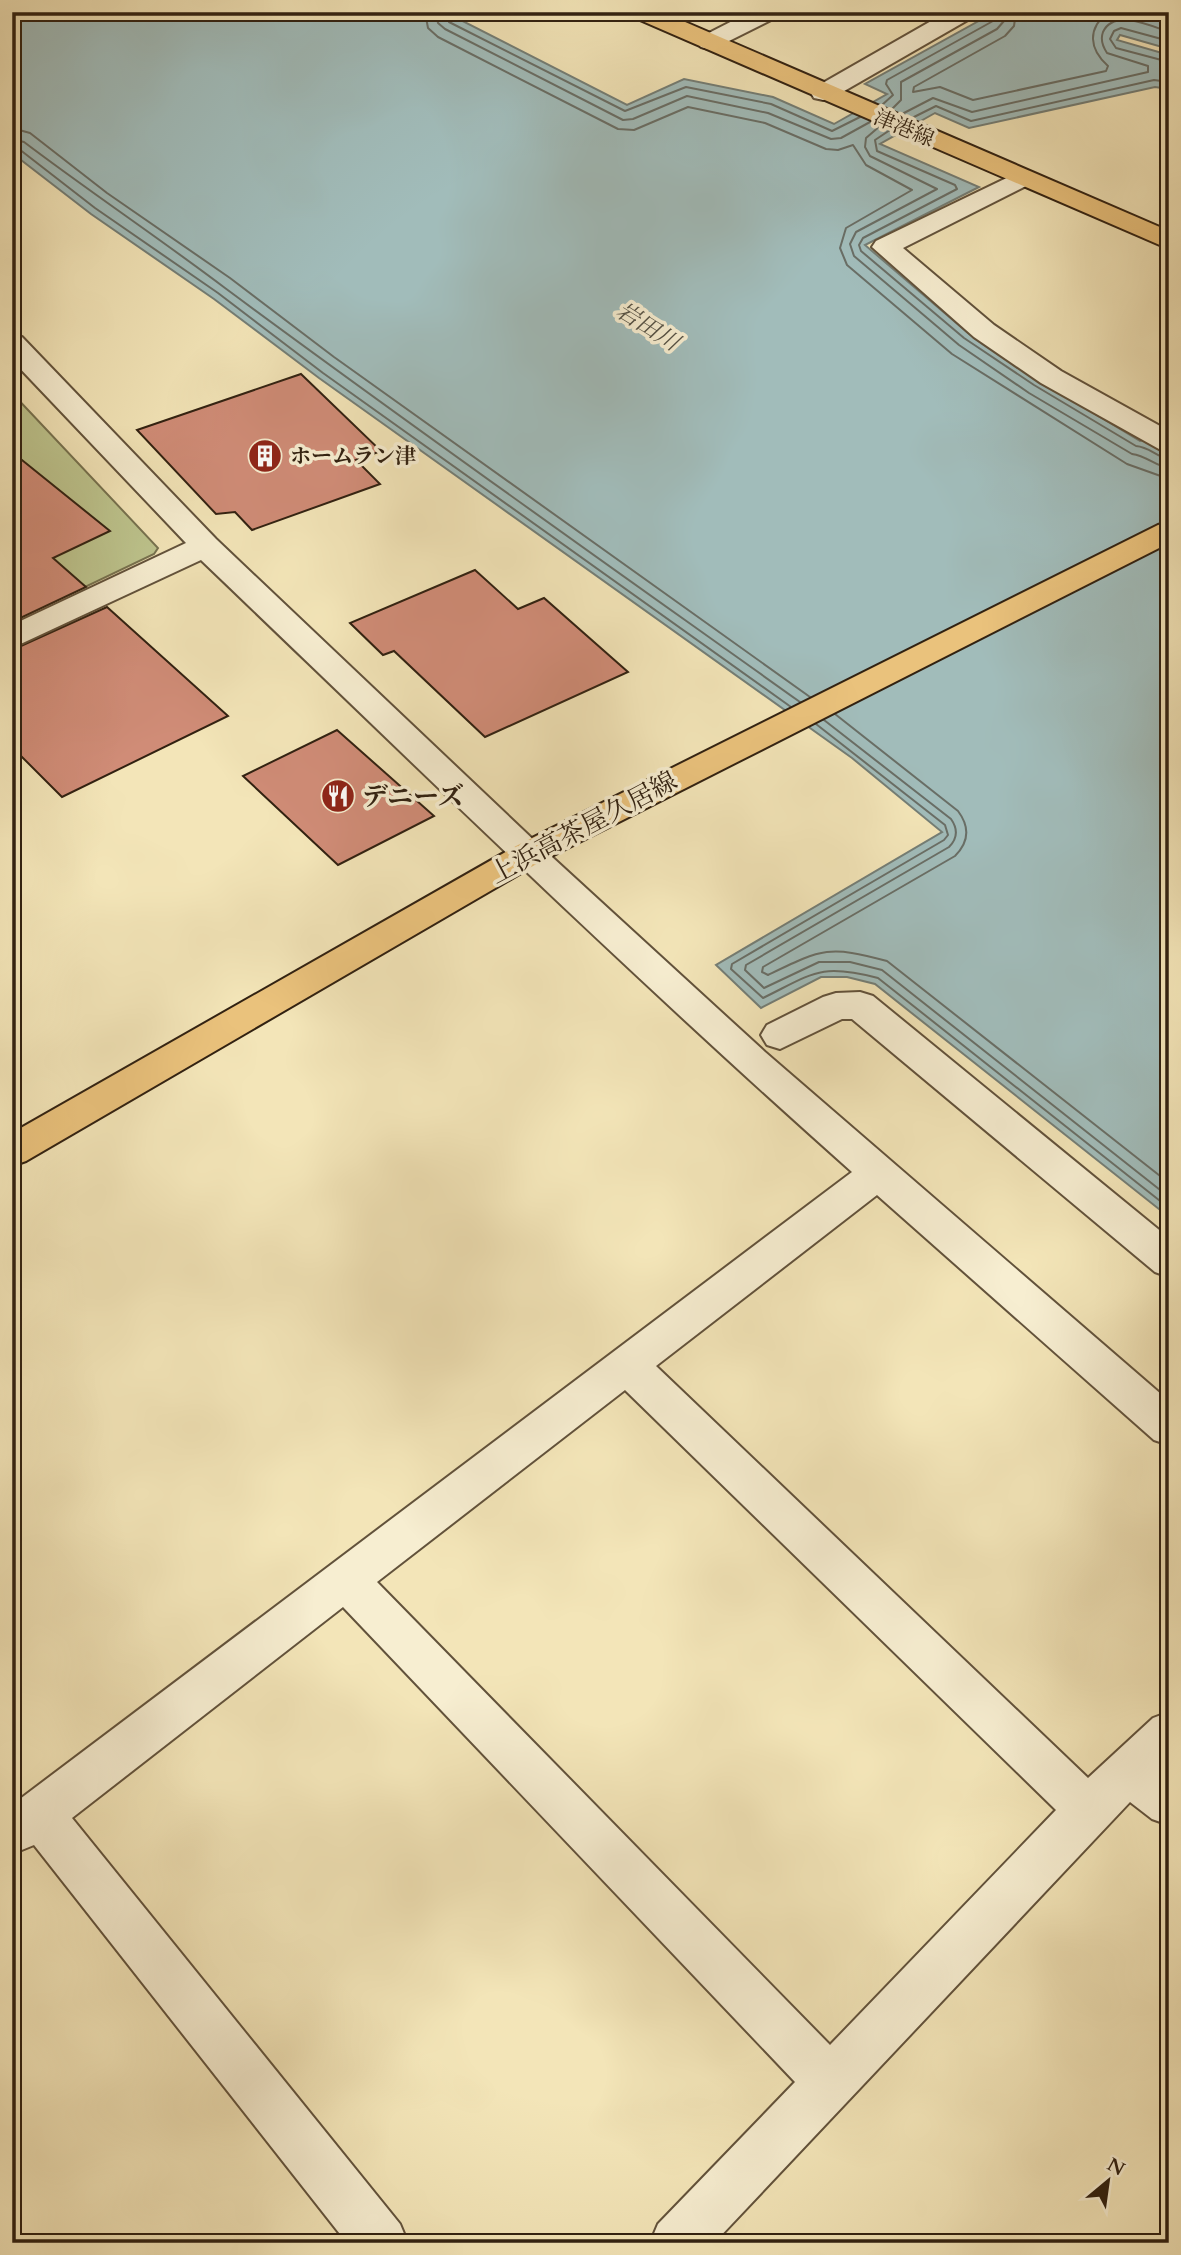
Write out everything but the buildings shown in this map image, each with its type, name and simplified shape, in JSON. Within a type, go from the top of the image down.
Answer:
[{"type":"main road","name":"津港線","points":[[641,12],[1169,241]]},
{"type":"main road","name":"上浜高茶屋久居線","points":[[12,1151],[528,854],[1169,531]]},
{"type":"street","points":[[709,42],[769,12]]},
{"type":"street","points":[[831,96],[965,12]]},
{"type":"street","points":[[1017,175],[886,247],[984,331],[1051,377],[1169,443]]},
{"type":"street","points":[[12,343],[205,546],[528,854],[752,1062],[1169,1427]]},
{"type":"street","points":[[12,638],[205,546]]},
{"type":"street","points":[[780,1035],[836,1006],[860,1005],[1169,1261]]},
{"type":"street","points":[[380,2243],[26,1823],[878,1172]]},
{"type":"street","points":[[627,1365],[1088,1810]]},
{"type":"street","points":[[346,1580],[829,2080]]},
{"type":"street","points":[[677,2243],[1088,1810],[1169,1733]]},
{"type":"street","points":[[1127,1772],[1169,1803]]},
{"type":"green space","points":[[12,393],[158,548],[154,554],[12,622]]},
{"type":"water","name":"岩田川","points":[[12,12],[445,12],[627,105],[684,79],[773,97],[834,124],[887,94],[865,84],[995,12],[1169,12],[1169,49],[1120,35],[1117,40],[1169,55],[1169,89],[1155,87],[969,128],[935,113],[880,144],[979,187],[865,245],[968,333],[1037,379],[1140,441],[1149,438],[1169,454],[1169,1217],[875,984],[847,977],[821,977],[761,1008],[716,965],[942,832],[852,758],[319,378],[214,299],[91,214],[12,153]]},
{"type":"place","name":"ホームラン津","points":[[265,456]]},
{"type":"place","name":"デニーズ","points":[[338,796]]}]
